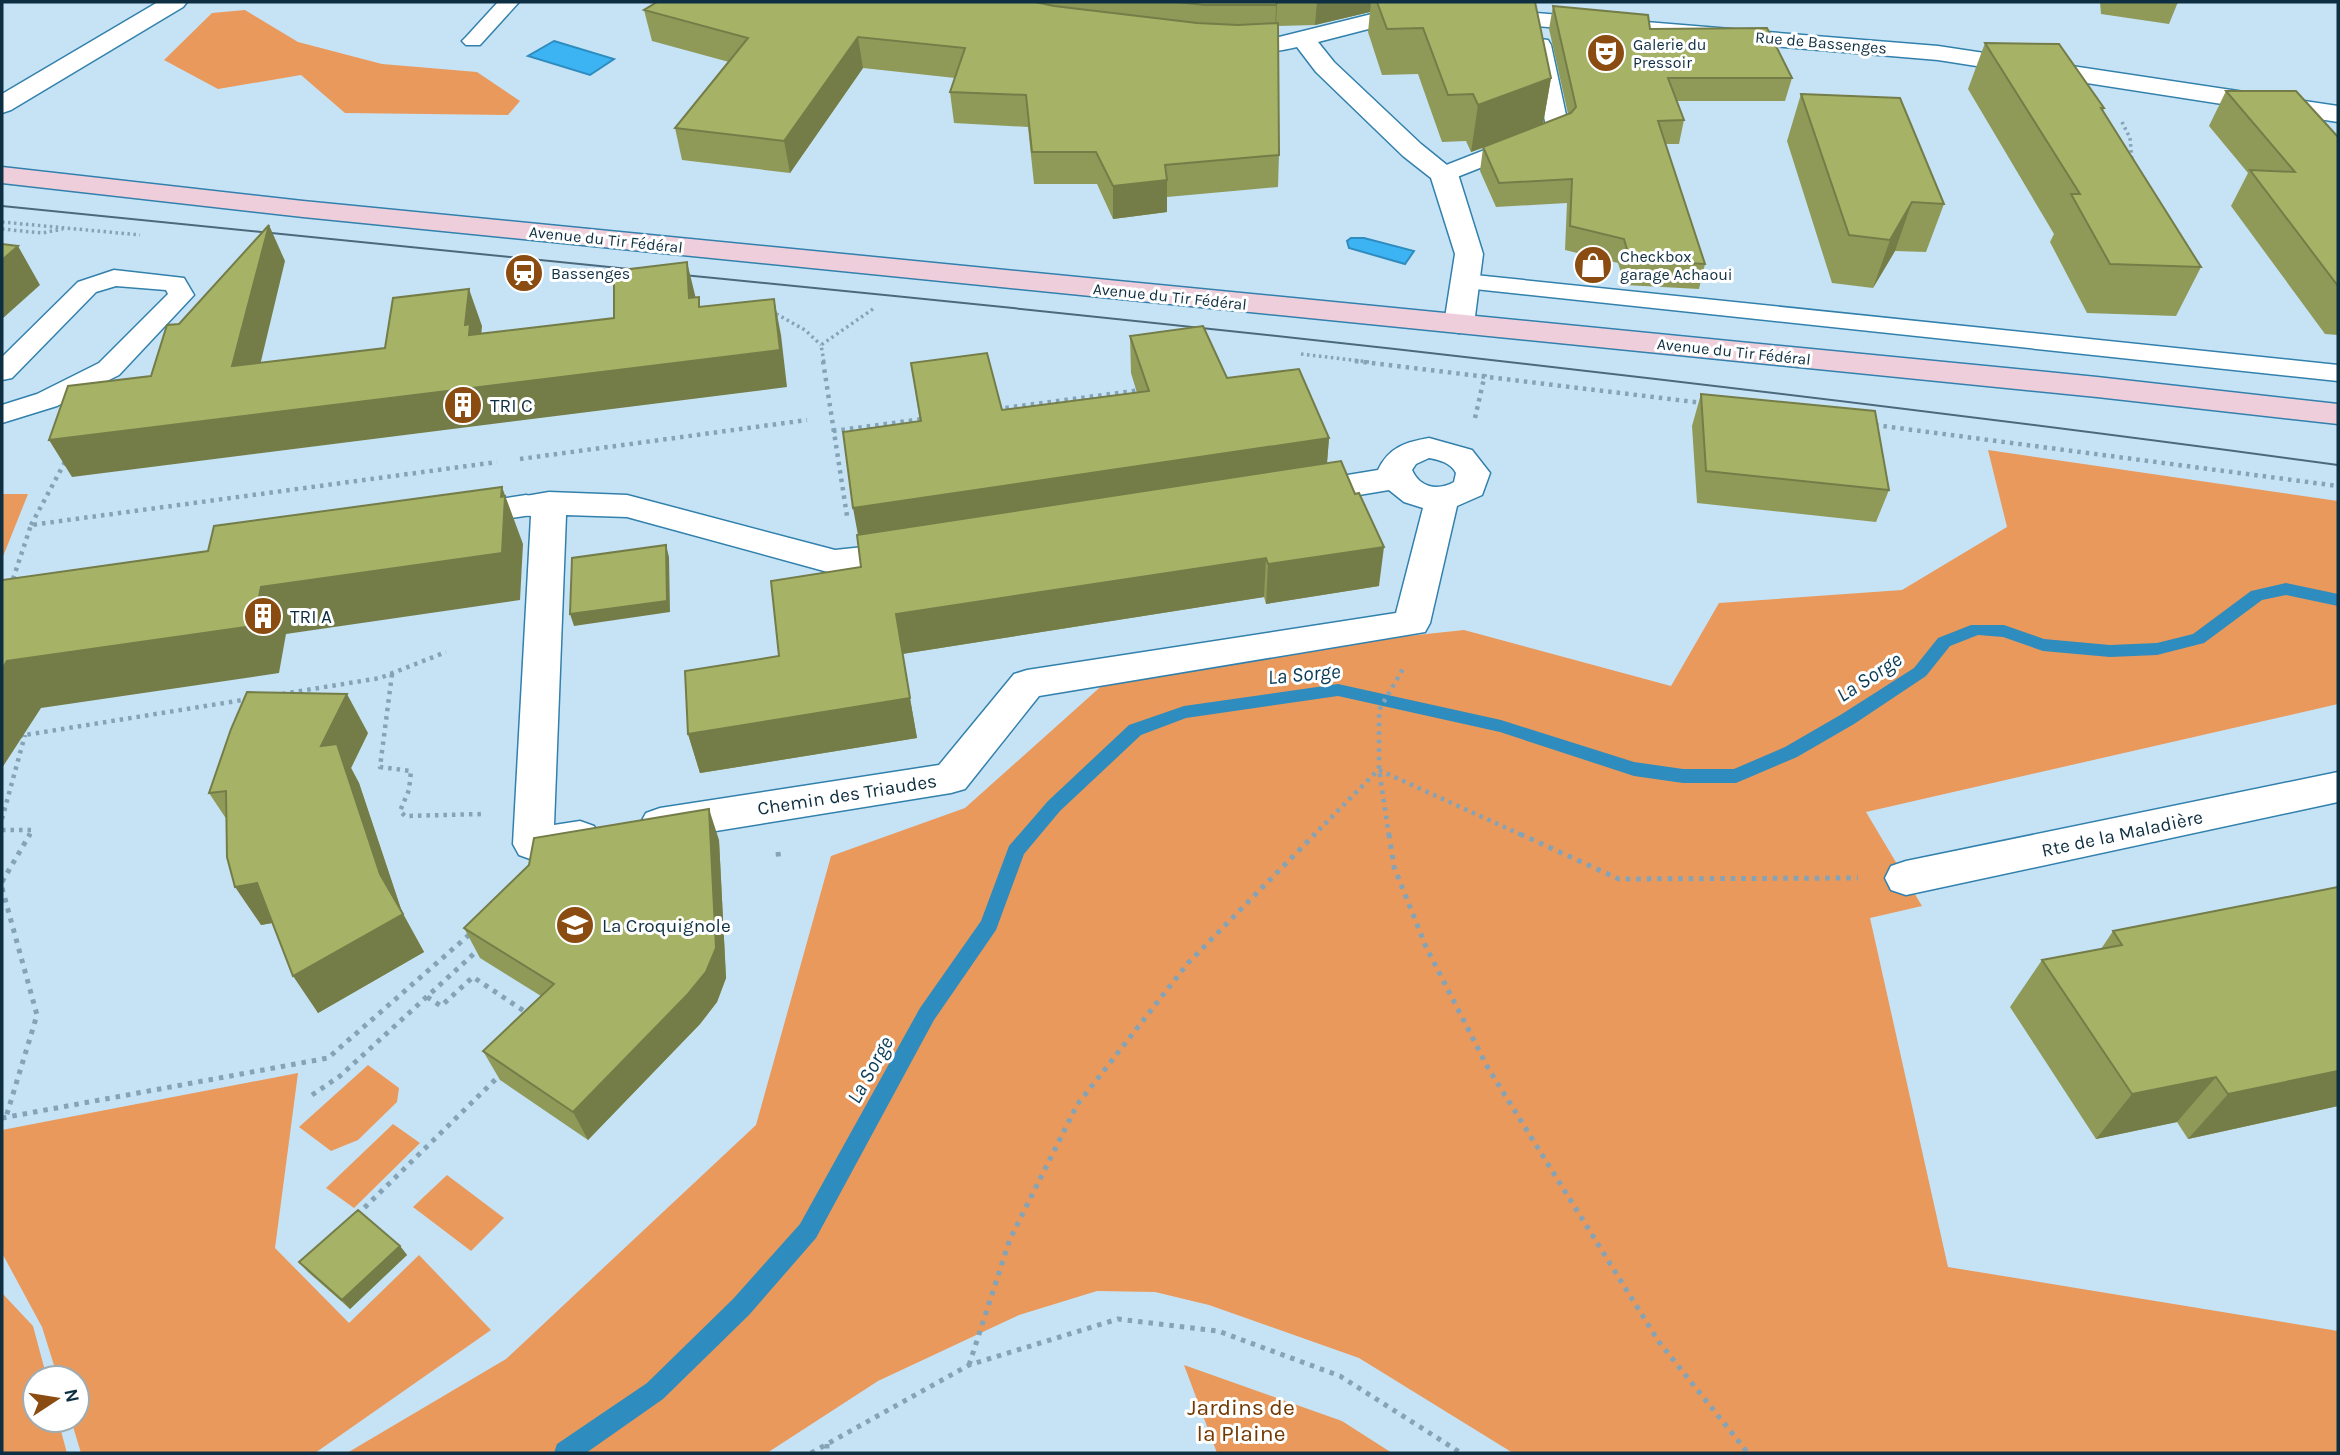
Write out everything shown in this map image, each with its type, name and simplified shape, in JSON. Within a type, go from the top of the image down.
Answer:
[{"type":"main road","name":"Avenue du Tir Fédéral","points":[[2,174],[303,209],[2097,387],[2338,414]]},
{"type":"street","points":[[2,105],[175,2]]},
{"type":"street","name":"Rue de Bassenges","points":[[1203,45],[1275,45],[1384,18],[1534,18],[1938,53],[2338,114]]},
{"type":"street","points":[[1303,38],[1325,67],[1412,150],[1444,173],[1469,254],[1459,324]]},
{"type":"street","points":[[1441,449],[1454,453],[1471,466],[1473,480],[1462,493],[1442,499],[1410,491],[1397,478],[1395,470],[1398,461],[1416,450],[1441,449]]},
{"type":"street","points":[[1263,499],[1397,478]]},
{"type":"street","name":"Chemin des Triaudes","points":[[538,504],[533,844],[951,778],[1027,684],[1412,623],[1442,499]]},
{"type":"street","points":[[429,519],[538,504],[627,506],[835,562],[854,562],[942,549]]},
{"type":"street","name":"Rte de la Maladière","points":[[1906,878],[2338,787]]},
{"type":"lane","points":[[473,41],[509,2]]},
{"type":"lane","points":[[1444,173],[1558,129],[1534,18]]},
{"type":"lane","points":[[2,372],[87,287],[114,278],[175,283],[181,295],[108,369],[47,400],[2,414]]},
{"type":"lane","points":[[1465,282],[2338,373]]},
{"type":"path","points":[[2120,118],[2130,138],[2132,162]]},
{"type":"path","points":[[2,222],[145,236]]},
{"type":"path","points":[[2,229],[42,233],[66,228]]},
{"type":"path","points":[[821,345],[875,307],[861,306]]},
{"type":"path","points":[[764,309],[783,316],[806,330],[821,345],[854,562]]},
{"type":"path","points":[[1291,353],[1705,403]]},
{"type":"path","points":[[994,410],[1146,389]]},
{"type":"path","points":[[833,431],[925,419]]},
{"type":"path","points":[[516,460],[807,420]]},
{"type":"path","points":[[1870,425],[2338,486]]},
{"type":"path","points":[[13,579],[31,525],[61,476],[69,450]]},
{"type":"path","points":[[31,525],[502,462]]},
{"type":"path","points":[[271,696],[392,674],[446,652]]},
{"type":"path","points":[[1402,673],[1378,710],[1379,769],[1394,867],[1426,947],[1488,1068],[1659,1342],[1748,1453]]},
{"type":"path","points":[[392,674],[380,767],[411,771],[409,790],[400,811],[405,816],[534,816]]},
{"type":"path","points":[[14,736],[257,698]]},
{"type":"path","points":[[2,819],[26,735]]},
{"type":"path","points":[[1379,769],[1619,879],[1906,878]]},
{"type":"path","points":[[969,1365],[1010,1239],[1077,1105],[1188,963],[1379,769]]},
{"type":"path","points":[[2,830],[32,830],[2,882]]},
{"type":"path","points":[[2,888],[37,1015],[4,1117],[328,1058],[479,926]]},
{"type":"path","points":[[312,1095],[318,1088],[340,1076],[485,944]]},
{"type":"path","points":[[427,997],[441,1006],[473,977],[538,1020]]},
{"type":"path","points":[[350,1222],[509,1066]]},
{"type":"path","points":[[811,1453],[969,1365],[1118,1320],[1218,1331],[1339,1376],[1461,1453]]},
{"type":"path","points":[[827,1444],[827,1453]]},
{"type":"green space","points":[[245,10],[298,42],[382,64],[477,72],[520,101],[508,115],[345,113],[301,75],[218,89],[164,60],[212,13]]},
{"type":"green space","points":[[1988,450],[2338,501],[2338,704],[1866,812],[1922,906],[1870,918],[1948,1267],[2338,1331],[2338,1453],[1513,1453],[1359,1358],[1209,1305],[1155,1292],[1097,1291],[1019,1315],[878,1381],[767,1453],[347,1453],[506,1359],[756,1125],[831,856],[965,808],[1107,681],[1352,642],[1464,630],[1671,686],[1719,603],[1902,590],[2007,527]]},
{"type":"green space","points":[[2,494],[28,494],[2,559]]},
{"type":"green space","points":[[368,1065],[399,1088],[397,1102],[358,1140],[331,1151],[299,1127]]},
{"type":"green space","points":[[298,1073],[275,1248],[349,1323],[419,1255],[491,1330],[315,1453],[81,1453],[75,1434],[91,1434],[91,1364],[54,1364],[42,1327],[2,1253],[2,1130]]},
{"type":"green space","points":[[393,1124],[420,1143],[354,1208],[326,1188]]},
{"type":"green space","points":[[447,1175],[504,1218],[471,1251],[413,1207]]},
{"type":"green space","points":[[2,1293],[33,1326],[43,1364],[21,1364],[21,1434],[62,1434],[67,1453],[2,1453]]},
{"type":"green space","name":"Jardins de la Plaine","points":[[1184,1365],[1342,1421],[1392,1453],[1217,1453]]},
{"type":"water","points":[[554,41],[614,59],[590,75],[528,56]]},
{"type":"water","points":[[1351,238],[1364,238],[1414,251],[1405,264],[1349,248],[1347,241]]},
{"type":"building","points":[[657,2],[1035,2],[1197,23],[1278,23],[1279,155],[1165,165],[1167,180],[1113,186],[1096,152],[1032,152],[1026,95],[950,92],[965,48],[858,37],[784,141],[675,128],[748,38],[644,10]]},
{"type":"building","points":[[1177,2],[1277,2],[1276,5],[1204,5]]},
{"type":"building","points":[[1377,2],[1535,2],[1551,78],[1478,105],[1473,94],[1448,95],[1423,28],[1387,29]]},
{"type":"building","points":[[1553,6],[1648,15],[1650,29],[1767,28],[1792,78],[1668,78],[1684,120],[1658,121],[1705,264],[1630,260],[1624,239],[1570,226],[1572,179],[1499,183],[1483,147],[1571,113],[1576,107]]},
{"type":"building","points":[[1985,43],[2059,44],[2104,108],[2101,108],[2201,267],[2110,264],[2071,194],[2080,194]]},
{"type":"building","points":[[2226,91],[2296,91],[2338,137],[2338,286],[2250,170],[2295,172]]},
{"type":"building","points":[[1801,94],[1900,98],[1944,204],[1912,202],[1890,240],[1849,235]]},
{"type":"building","points":[[269,225],[232,366],[385,348],[393,298],[469,289],[465,325],[470,324],[469,335],[614,318],[614,271],[687,262],[689,298],[699,297],[699,307],[774,299],[780,350],[49,440],[68,386],[151,376],[167,325],[179,324]]},
{"type":"building","points":[[2,244],[18,246],[2,260]]},
{"type":"building","points":[[1203,326],[1227,378],[1299,369],[1329,438],[853,508],[843,432],[921,421],[911,363],[987,353],[1002,410],[1149,391],[1130,336]]},
{"type":"building","points":[[1701,394],[1875,411],[1889,490],[1706,471]]},
{"type":"building","points":[[1341,461],[1355,494],[1359,493],[1384,547],[1268,564],[1266,558],[896,614],[910,698],[688,734],[685,671],[779,656],[771,581],[861,567],[857,535]]},
{"type":"building","points":[[502,487],[501,497],[505,496],[502,553],[261,587],[253,626],[7,661],[2,669],[2,580],[208,551],[214,526]]},
{"type":"building","points":[[666,545],[667,601],[570,614],[572,558]]},
{"type":"building","points":[[247,692],[347,694],[321,746],[337,744],[380,874],[403,914],[293,976],[257,883],[235,887],[227,857],[226,791],[209,793]]},
{"type":"building","points":[[709,809],[716,948],[706,972],[688,994],[573,1112],[483,1051],[554,984],[464,928],[529,865],[534,838]]},
{"type":"building","points":[[2338,887],[2338,1071],[2228,1094],[2216,1077],[2132,1094],[2042,960],[2122,945],[2113,931]]},
{"type":"building","points":[[358,1210],[400,1246],[342,1300],[299,1262]]},
{"type":"waterway","name":"La Sorge","points":[[566,1453],[655,1391],[741,1307],[808,1231],[927,1014],[989,924],[1016,851],[1054,806],[1135,730],[1184,712],[1338,690],[1501,726],[1634,769],[1683,776],[1736,776],[1791,752],[1848,719],[1920,672],[1944,642],[1977,629],[2004,631],[2043,645],[2110,651],[2157,649],[2198,639],[2257,595],[2286,589],[2338,600]]},
{"type":"tram line","points":[[2,206],[649,271]]},
{"type":"tram line","points":[[673,274],[1507,362],[1923,411],[2338,465]]},
{"type":"place","name":"Galerie du Pressoir","points":[[1606,53]]},
{"type":"place","name":"Checkbox garage Achaoui","points":[[1593,265]]},
{"type":"place","name":"Bassenges","points":[[524,273]]},
{"type":"place","name":"TRI C","points":[[463,405]]},
{"type":"place","name":"TRI A","points":[[263,616]]},
{"type":"place","name":"La Croquignole","points":[[575,925]]}]
